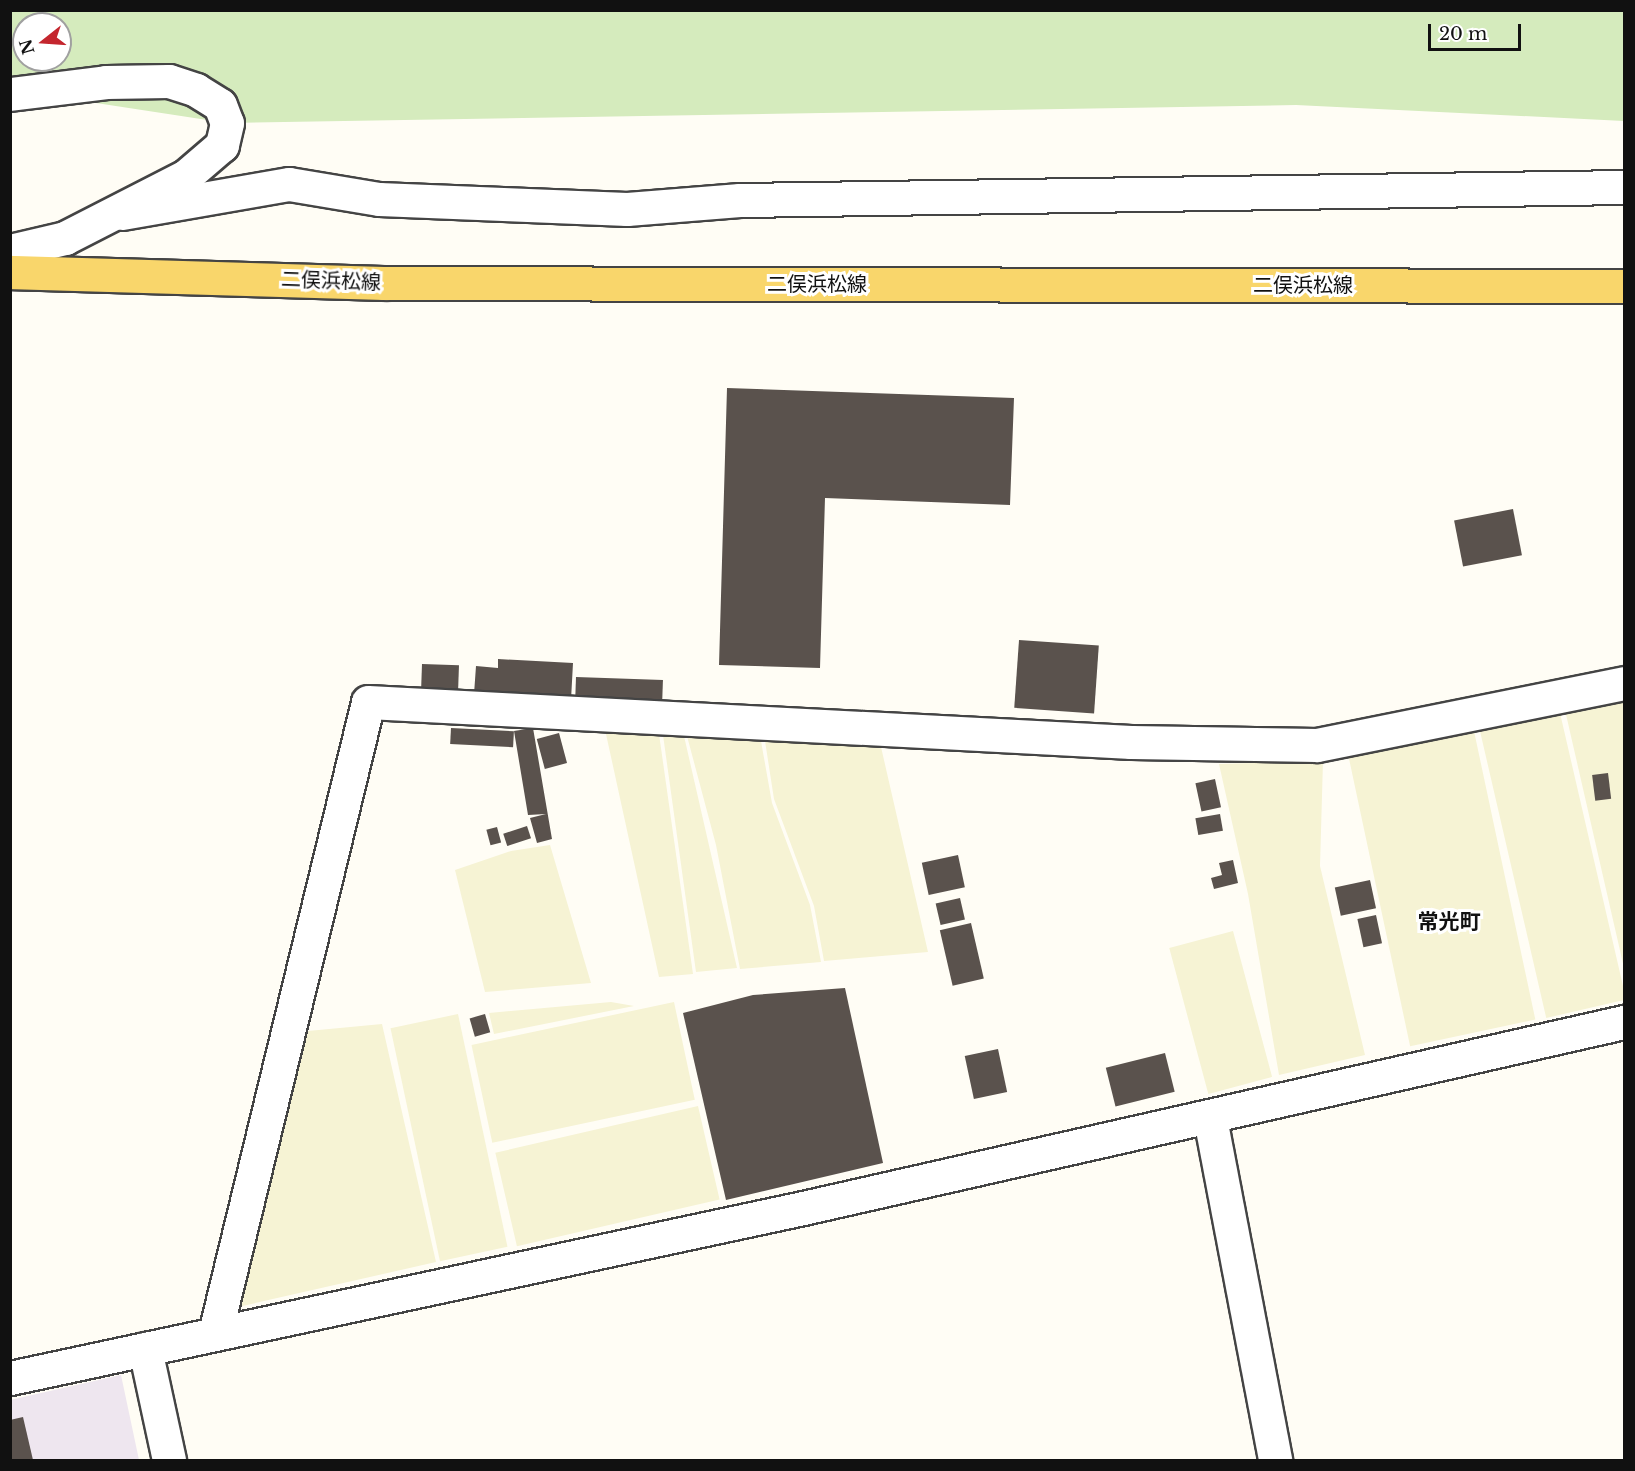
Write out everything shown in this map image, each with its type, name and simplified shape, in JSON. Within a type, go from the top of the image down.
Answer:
[{"type":"main road","name":"二俣浜松線","points":[[10,272],[384,283],[1624,286]]},
{"type":"street","points":[[10,93],[106,82],[169,81],[196,90],[220,105],[227,123],[222,145],[186,176],[122,213],[65,238],[10,250]]},
{"type":"street","points":[[122,213],[289,184],[379,199],[627,209],[740,200],[1624,186]]},
{"type":"street","points":[[215,1333],[368,702],[1131,742],[1317,744],[1624,683]]},
{"type":"street","points":[[10,1378],[1210,1118],[1624,1022]]},
{"type":"street","points":[[1210,1118],[1275,1461]]},
{"type":"street","points":[[145,1349],[169,1461]]},
{"type":"shaded area","points":[[1624,697],[1624,968],[1565,710]]},
{"type":"shaded area","points":[[1560,713],[1624,990],[1624,1000],[1546,1018],[1480,731]]},
{"type":"shaded area","points":[[1474,731],[1535,1020],[1410,1046],[1349,758]]},
{"type":"shaded area","points":[[606,734],[659,734],[693,974],[659,977]]},
{"type":"shaded area","points":[[663,735],[684,736],[737,968],[696,972]]},
{"type":"shaded area","points":[[687,736],[761,741],[772,803],[810,905],[821,962],[740,969],[716,845]]},
{"type":"shaded area","points":[[765,741],[881,747],[928,952],[824,961],[814,906],[774,799]]},
{"type":"shaded area","points":[[1323,761],[1320,866],[1365,1055],[1279,1075],[1248,894],[1219,764]]},
{"type":"shaded area","points":[[550,845],[591,983],[485,992],[455,870],[511,851]]},
{"type":"shaded area","points":[[1233,931],[1272,1077],[1208,1094],[1169,948]]},
{"type":"shaded area","points":[[611,1002],[634,1006],[494,1034],[489,1013]]},
{"type":"shaded area","points":[[674,1002],[695,1100],[492,1143],[472,1045]]},
{"type":"shaded area","points":[[458,1014],[507,1247],[440,1261],[391,1028]]},
{"type":"shaded area","points":[[382,1024],[436,1262],[238,1307],[308,1031]]},
{"type":"shaded area","points":[[698,1106],[720,1200],[517,1246],[495,1153]]},
{"type":"shaded area","points":[[121,1375],[139,1460],[11,1460],[10,1400]]},
{"type":"green space","points":[[10,11],[1624,11],[1624,121],[1296,105],[227,123],[11,90]]},
{"type":"building","points":[[727,388],[1014,398],[1010,505],[825,498],[820,668],[719,665]]},
{"type":"building","points":[[1513,509],[1522,555],[1463,567],[1454,520]]},
{"type":"building","points":[[1019,640],[1099,646],[1094,713],[1014,708]]},
{"type":"building","points":[[498,659],[573,663],[571,700],[474,694],[476,666],[498,668]]},
{"type":"building","points":[[422,664],[459,665],[458,693],[421,692]]},
{"type":"building","points":[[576,677],[663,680],[662,703],[575,700]]},
{"type":"building","points":[[451,728],[514,731],[513,747],[450,744]]},
{"type":"building","points":[[533,728],[552,839],[537,843],[530,818],[546,814],[528,815],[514,731]]},
{"type":"building","points":[[559,733],[567,763],[545,769],[537,739]]},
{"type":"building","points":[[1608,773],[1611,799],[1595,801],[1592,775]]},
{"type":"building","points":[[1215,779],[1221,807],[1201,812],[1195,783]]},
{"type":"building","points":[[1220,814],[1223,831],[1198,835],[1195,818]]},
{"type":"building","points":[[527,826],[531,838],[507,846],[503,834]]},
{"type":"building","points":[[497,827],[501,842],[491,845],[486,830]]},
{"type":"building","points":[[958,855],[965,887],[929,895],[922,863]]},
{"type":"building","points":[[1233,860],[1238,883],[1214,889],[1211,878],[1222,875],[1219,863]]},
{"type":"building","points":[[1370,880],[1376,908],[1341,916],[1335,887]]},
{"type":"building","points":[[960,898],[965,919],[941,925],[936,904]]},
{"type":"building","points":[[1376,915],[1382,943],[1363,947],[1357,919]]},
{"type":"building","points":[[971,923],[984,979],[953,986],[940,930]]},
{"type":"building","points":[[845,988],[883,1163],[726,1200],[683,1013],[753,995]]},
{"type":"building","points":[[485,1014],[490,1032],[475,1037],[470,1018]]},
{"type":"building","points":[[998,1049],[1007,1092],[974,1099],[965,1056]]},
{"type":"building","points":[[1165,1053],[1175,1092],[1115,1107],[1106,1068]]},
{"type":"building","points":[[23,1417],[33,1460],[10,1460],[10,1420]]},
{"type":"district","name":"常光町","points":[[1449,922]]}]
